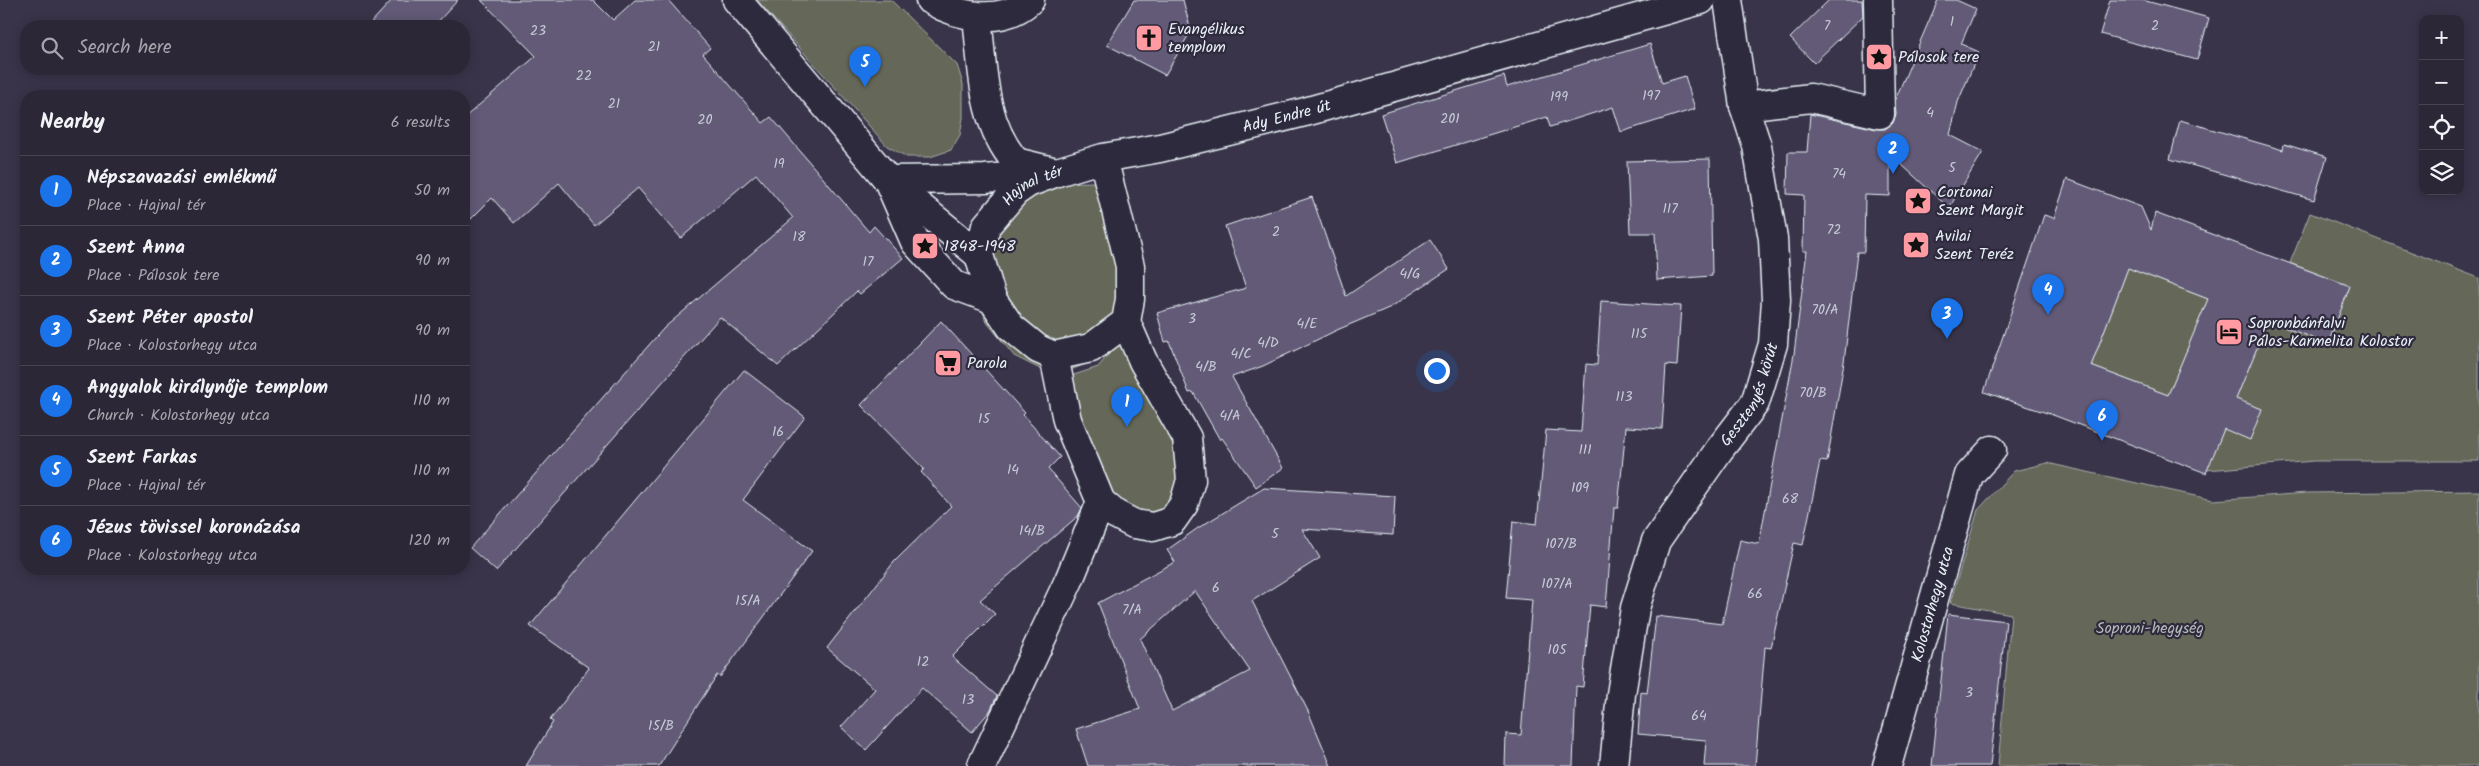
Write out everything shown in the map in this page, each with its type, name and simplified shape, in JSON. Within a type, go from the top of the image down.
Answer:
[{"type":"street","points":[[737,0],[888,180],[979,255],[992,299],[1011,327],[1038,349],[1054,356],[1091,348],[1126,322]]},
{"type":"street","points":[[930,0],[947,9],[977,17],[1002,14],[1030,0]]},
{"type":"street","name":"Ady Endre út","points":[[1057,172],[1103,158],[1160,148],[1305,112],[1642,8],[1701,0]]},
{"type":"street","name":"Gesztenyés körút","points":[[1614,766],[1621,694],[1635,608],[1656,541],[1719,450],[1755,403],[1773,344],[1776,300],[1773,239],[1757,146],[1744,106],[1728,0]]},
{"type":"street","points":[[1744,106],[1811,98],[1880,114],[1878,0]]},
{"type":"street","points":[[977,17],[988,107],[985,179],[986,226]]},
{"type":"street","points":[[988,107],[1000,139],[1016,162],[1057,172]]},
{"type":"street","points":[[1054,356],[1067,420],[1100,502],[1115,514],[1134,524],[1153,527],[1172,522],[1184,504],[1191,480],[1187,438],[1143,361],[1126,322],[1130,299],[1130,266],[1103,158]]},
{"type":"street","name":"Hajnal tér","points":[[888,180],[985,179],[1057,172]]},
{"type":"street","name":"Hajnal tér","points":[[979,255],[986,226],[1015,192],[1028,184],[1057,172]]},
{"type":"street","points":[[888,180],[915,242],[954,285],[992,299]]},
{"type":"street","name":"Kolostorhegy utca","points":[[1887,766],[1969,475],[1992,450]]},
{"type":"street","points":[[982,765],[1069,580],[1100,502]]},
{"type":"green space","points":[[757,0],[891,0],[957,65],[963,84],[963,118],[960,135],[951,150],[930,157],[907,157],[887,146]]},
{"type":"green space","points":[[1093,182],[1111,207],[1127,268],[1120,331],[1097,360],[1054,376],[1014,356],[985,320],[976,267],[1011,209],[1053,183]]},
{"type":"green space","points":[[2310,213],[2479,278],[2479,461],[2314,461],[2207,470],[2224,429],[2262,409],[2236,399],[2268,321],[2328,343],[2350,286],[2290,263]]},
{"type":"green space","points":[[2128,268],[2208,299],[2168,395],[2091,366]]},
{"type":"green space","points":[[1124,336],[1183,451],[1168,535],[1099,512],[1056,381],[1098,367]]},
{"type":"green space","name":"Soproni-hegység","points":[[2047,463],[2213,500],[2307,493],[2479,491],[2479,766],[1998,766],[2011,614],[1950,603],[1978,510],[2014,471]]},
{"type":"building","points":[[392,0],[458,0],[440,20],[374,20]]},
{"type":"building","points":[[481,0],[593,0],[613,20],[635,0],[668,0],[710,48],[703,54],[763,123],[771,117],[869,232],[874,226],[903,258],[860,294],[857,291],[778,366],[720,317],[496,571],[470,548],[664,328],[793,218],[756,174],[681,238],[638,188],[594,225],[559,183],[514,223],[492,198],[470,220],[470,113],[536,56]]},
{"type":"building","name":"Evangélikus templom","points":[[1134,0],[1183,0],[1191,31],[1165,75],[1107,45]]},
{"type":"building","points":[[1829,0],[1862,0],[1863,16],[1814,63],[1790,38]]},
{"type":"building","points":[[1938,0],[1956,0],[1976,9],[1961,44],[1979,52],[1958,102],[1950,135],[1983,152],[1949,208],[1890,154],[1890,196],[1865,195],[1864,252],[1857,252],[1844,362],[1827,462],[1820,461],[1803,545],[1794,543],[1771,648],[1765,647],[1755,766],[1704,766],[1706,740],[1638,734],[1641,692],[1647,693],[1656,616],[1722,624],[1740,540],[1759,544],[1794,354],[1807,251],[1803,251],[1804,195],[1787,194],[1788,152],[1807,152],[1810,114],[1876,129],[1885,129],[1893,123],[1896,114],[1895,100]]},
{"type":"building","points":[[2110,0],[2142,0],[2209,18],[2197,60],[2100,34]]},
{"type":"building","points":[[1650,44],[1662,83],[1685,76],[1695,109],[1621,132],[1613,107],[1550,127],[1547,117],[1397,163],[1381,114],[1504,76],[1507,87]]},
{"type":"building","points":[[2180,120],[2283,150],[2284,144],[2327,157],[2314,200],[2170,159]]},
{"type":"building","points":[[1710,159],[1712,276],[1657,280],[1655,233],[1630,233],[1627,161]]},
{"type":"building","name":"Sopronbánfalvi Pálos-Karmelita Kolostor","points":[[2067,179],[2141,207],[2151,230],[2155,213],[2350,286],[2328,344],[2268,321],[2236,399],[2262,409],[2250,440],[2224,429],[2206,473],[2053,415],[1984,392],[2044,215],[2054,218]],"holes":[[[2128,268],[2208,299],[2168,395],[2091,366]]]},
{"type":"building","points":[[1312,197],[1346,296],[1430,240],[1449,269],[1391,307],[1337,330],[1263,366],[1232,377],[1283,468],[1256,487],[1222,438],[1220,440],[1193,392],[1189,393],[1169,341],[1165,342],[1157,313],[1246,288],[1225,226]]},
{"type":"building","points":[[1601,301],[1681,306],[1677,366],[1666,365],[1662,429],[1626,427],[1618,508],[1614,508],[1606,607],[1590,605],[1583,687],[1576,686],[1573,766],[1505,766],[1506,734],[1521,735],[1532,600],[1506,598],[1513,521],[1537,524],[1546,430],[1581,432],[1586,364],[1597,365]]},
{"type":"building","points":[[941,321],[1025,413],[1023,415],[1060,457],[1048,469],[1082,508],[1078,516],[980,600],[995,614],[952,657],[997,696],[990,711],[972,732],[922,688],[866,750],[841,727],[875,689],[827,648],[894,562],[951,506],[921,472],[924,469],[861,405]]},
{"type":"building","points":[[744,370],[805,417],[743,500],[812,551],[720,677],[717,675],[659,766],[526,766],[553,722],[550,720],[589,668],[530,626]]},
{"type":"building","points":[[1264,488],[1395,496],[1393,535],[1302,529],[1320,558],[1252,601],[1308,711],[1331,766],[1088,766],[1076,729],[1140,709],[1098,603],[1175,562],[1167,550],[1198,528]],"holes":[[[1195,591],[1250,671],[1172,711],[1140,639]]]},
{"type":"building","points":[[1948,614],[2006,621],[1990,766],[1932,766]]},
{"type":"place","name":"Evangélikus templom","points":[[1149,38]]},
{"type":"place","name":"Pálosok tere","points":[[1879,57]]},
{"type":"place","name":"Szent Farkas","points":[[865,87]]},
{"type":"place","name":"Szent Anna","points":[[1893,174]]},
{"type":"place","name":"Cortonai Szent Margit","points":[[1918,201]]},
{"type":"place","name":"Avilai Szent Teréz","points":[[1916,245]]},
{"type":"place","name":"1848-1948","points":[[925,246]]},
{"type":"place","name":"Angyalok királynője templom","points":[[2048,315]]},
{"type":"place","name":"Sopronbánfalvi Pálos-Karmelita Kolostor","points":[[2229,332]]},
{"type":"place","name":"Szent Péter apostol","points":[[1947,339]]},
{"type":"place","name":"Parola","points":[[948,363]]},
{"type":"place","name":"Népszavazási emlékmű","points":[[1127,427]]},
{"type":"place","name":"Jézus tövissel koronázása","points":[[2102,441]]}]
